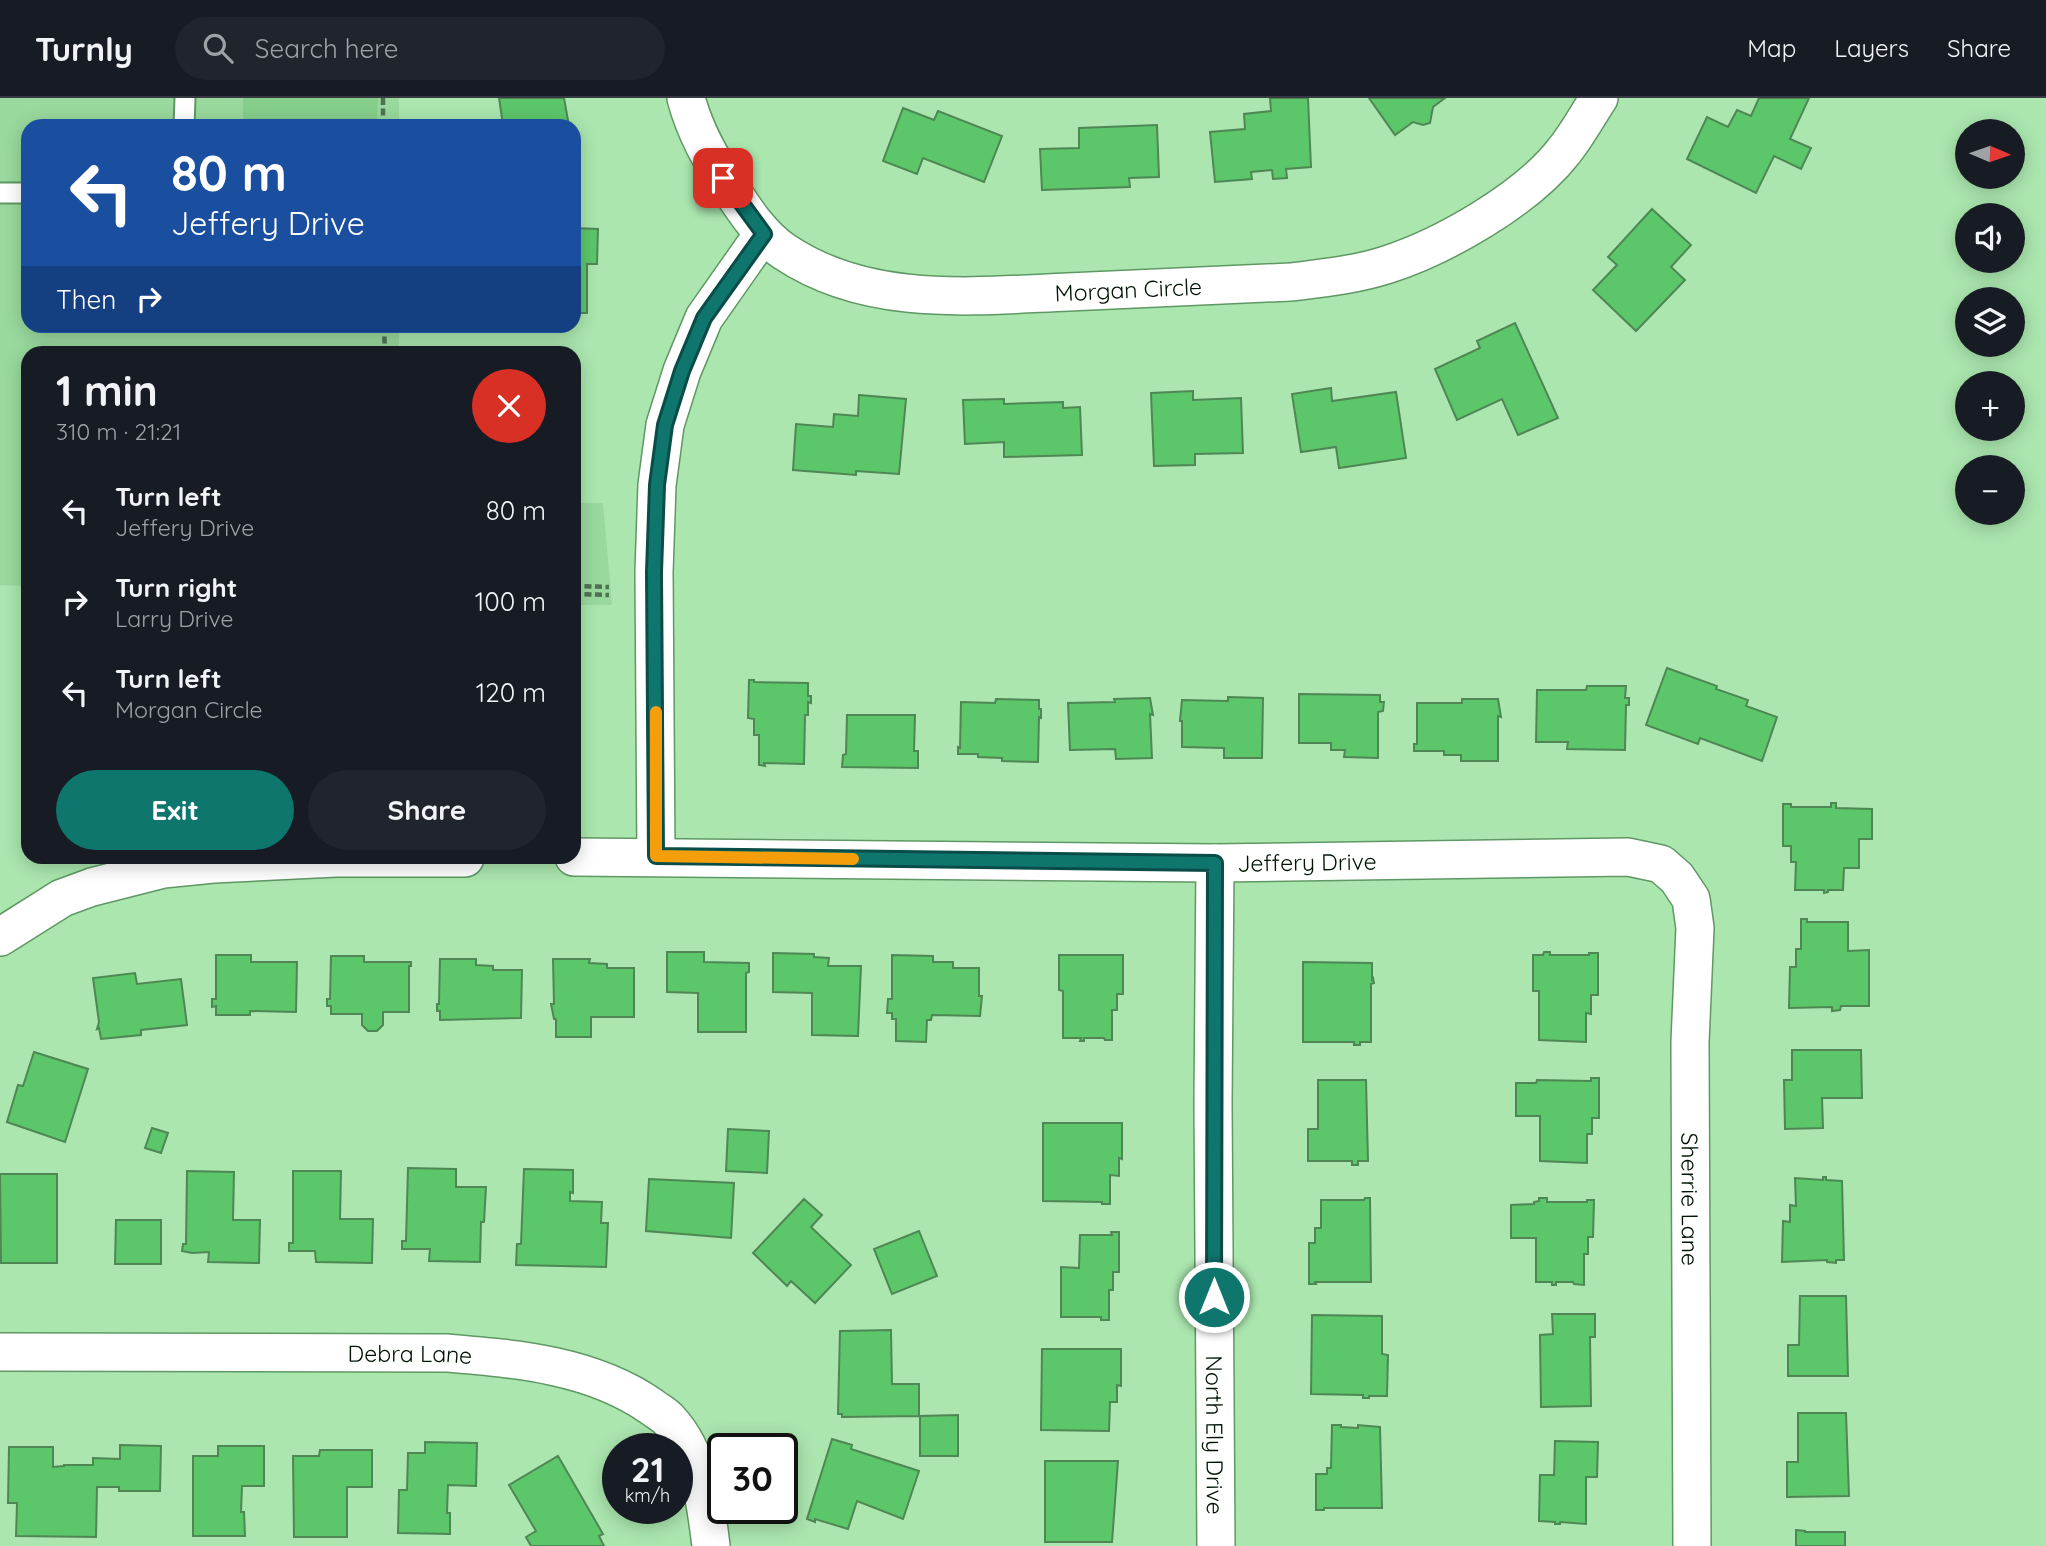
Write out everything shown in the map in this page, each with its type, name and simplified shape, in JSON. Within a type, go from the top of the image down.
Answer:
[{"type":"street","name":"Morgan Circle","points":[[687,98],[691,118],[710,159],[764,234],[783,251],[817,270],[876,290],[940,297],[1291,282],[1348,274],[1385,265],[1483,219],[1529,186],[1563,153],[1599,98]]},
{"type":"street","points":[[656,856],[654,572],[657,485],[665,425],[682,371],[704,318],[764,234]]},
{"type":"street","name":"Jeffery Drive","points":[[581,857],[1215,863],[1628,857],[1661,864]]},
{"type":"street","name":"North Ely Drive","points":[[1215,863],[1213,1116],[1216,1546]]},
{"type":"street","points":[[0,937],[62,898],[92,887],[163,869],[213,864]]},
{"type":"street","name":"Sherrie Lane","points":[[1661,864],[1676,878],[1691,899],[1695,928],[1690,1042],[1692,1546]]},
{"type":"street","name":"Debra Lane","points":[[0,1352],[447,1353],[509,1359],[569,1369],[631,1392],[669,1420],[687,1448],[704,1495],[711,1546]]},
{"type":"lane","points":[[184,119],[185,98]]},
{"type":"lane","points":[[0,193],[21,193]]},
{"type":"path","points":[[383,98],[383,119]]},
{"type":"path","points":[[581,586],[609,587]]},
{"type":"path","points":[[581,594],[608,595]]},
{"type":"shaded area","points":[[0,98],[399,98],[399,119],[21,119],[21,333],[399,333],[399,346],[21,346],[21,586],[0,585]]},
{"type":"shaded area","points":[[243,98],[378,98],[377,119],[243,119]]},
{"type":"shaded area","points":[[581,503],[603,503],[612,605],[581,605]]},
{"type":"building","points":[[499,98],[564,98],[568,119],[502,119]]},
{"type":"building","points":[[1270,98],[1308,98],[1311,167],[1286,169],[1287,178],[1273,179],[1272,170],[1251,172],[1252,179],[1215,182],[1210,132],[1245,129],[1244,114],[1271,111]]},
{"type":"building","points":[[1369,98],[1445,98],[1433,107],[1430,123],[1423,125],[1413,122],[1395,135]]},
{"type":"building","points":[[1759,98],[1809,98],[1790,139],[1811,148],[1801,169],[1774,156],[1756,193],[1687,159],[1707,117],[1728,127],[1737,110],[1751,116]]},
{"type":"building","points":[[903,108],[934,120],[938,111],[1002,136],[984,182],[923,158],[917,174],[883,161]]},
{"type":"building","points":[[1157,125],[1159,177],[1129,178],[1130,187],[1042,190],[1040,149],[1079,148],[1079,128]]},
{"type":"building","points":[[1652,209],[1691,245],[1671,267],[1685,280],[1636,331],[1593,290],[1617,265],[1608,257]]},
{"type":"building","points":[[581,228],[598,229],[597,264],[587,264],[587,313],[581,313]]},
{"type":"building","points":[[1515,323],[1558,418],[1518,435],[1502,399],[1457,420],[1435,369],[1480,348],[1477,341]]},
{"type":"building","points":[[1331,388],[1332,401],[1396,392],[1406,458],[1339,468],[1336,447],[1301,452],[1292,394]]},
{"type":"building","points":[[1193,391],[1193,400],[1241,398],[1243,453],[1195,454],[1195,465],[1154,466],[1151,393]]},
{"type":"building","points":[[859,395],[906,399],[899,474],[856,471],[856,475],[793,470],[796,424],[833,427],[834,414],[858,416]]},
{"type":"building","points":[[1004,399],[1004,404],[1063,402],[1063,408],[1080,407],[1082,455],[1004,457],[1004,442],[965,444],[963,400]]},
{"type":"building","points":[[1667,668],[1717,686],[1716,689],[1748,700],[1746,706],[1777,717],[1762,761],[1700,738],[1698,744],[1646,725]]},
{"type":"building","points":[[749,680],[808,683],[811,703],[808,702],[808,715],[805,715],[804,764],[759,765],[759,735],[754,735],[754,719],[748,718]]},
{"type":"building","points":[[1587,686],[1626,686],[1625,698],[1629,698],[1629,705],[1626,705],[1625,750],[1567,749],[1568,742],[1536,742],[1537,690],[1586,690]]},
{"type":"building","points":[[1299,694],[1380,695],[1380,702],[1384,702],[1383,711],[1378,712],[1378,758],[1344,757],[1345,750],[1331,750],[1331,743],[1299,743]]},
{"type":"building","points":[[1228,697],[1263,698],[1262,758],[1224,758],[1224,748],[1182,747],[1182,700],[1228,701]]},
{"type":"building","points":[[1150,698],[1153,715],[1150,714],[1152,758],[1116,759],[1115,749],[1070,750],[1068,703]]},
{"type":"building","points":[[996,699],[1039,700],[1041,718],[1039,717],[1038,762],[1002,761],[1002,758],[978,757],[978,754],[958,754],[961,702],[995,703]]},
{"type":"building","points":[[1462,699],[1498,699],[1501,717],[1498,716],[1498,761],[1461,761],[1461,755],[1444,755],[1444,751],[1414,751],[1414,744],[1417,744],[1417,703],[1462,703]]},
{"type":"building","points":[[847,715],[915,715],[914,751],[918,751],[918,768],[842,767],[843,755],[846,754]]},
{"type":"building","points":[[1831,803],[1836,803],[1836,808],[1872,809],[1872,839],[1859,839],[1859,868],[1844,868],[1843,890],[1828,890],[1824,893],[1824,890],[1795,890],[1796,862],[1791,862],[1791,846],[1783,846],[1783,804],[1791,804],[1791,807],[1831,807]]},
{"type":"building","points":[[1801,919],[1807,919],[1807,922],[1848,922],[1848,951],[1869,950],[1869,1006],[1841,1006],[1840,1010],[1832,1011],[1832,1007],[1789,1008],[1790,967],[1796,967],[1796,949],[1801,949]]},
{"type":"building","points":[[667,952],[704,952],[704,962],[749,963],[749,972],[746,973],[746,1032],[698,1032],[698,993],[667,992]]},
{"type":"building","points":[[1544,952],[1550,952],[1550,955],[1598,953],[1598,995],[1591,995],[1591,1014],[1586,1013],[1586,1042],[1539,1040],[1539,991],[1533,991],[1533,955],[1543,955]]},
{"type":"building","points":[[773,953],[814,954],[814,957],[829,958],[828,966],[861,966],[858,1036],[812,1035],[812,993],[773,992]]},
{"type":"building","points":[[216,955],[251,955],[251,962],[297,962],[296,1012],[250,1011],[250,1015],[216,1015],[216,1006],[212,1007],[212,999],[216,999]]},
{"type":"building","points":[[892,955],[933,956],[933,962],[953,962],[953,968],[979,968],[979,996],[982,996],[980,1016],[932,1015],[931,1020],[927,1020],[926,1042],[896,1041],[896,1019],[892,1019],[892,1013],[887,1013],[888,999],[892,999]]},
{"type":"building","points":[[1059,955],[1123,955],[1123,994],[1117,994],[1117,1010],[1112,1010],[1112,1040],[1084,1038],[1084,1041],[1080,1041],[1081,1038],[1063,1038],[1063,991],[1059,990]]},
{"type":"building","points":[[331,956],[364,956],[364,962],[411,962],[409,1012],[383,1012],[383,1025],[377,1031],[368,1031],[362,1025],[362,1014],[331,1014],[327,999],[330,999]]},
{"type":"building","points":[[440,959],[476,959],[476,965],[493,966],[493,970],[522,970],[521,1018],[440,1020],[437,1004]]},
{"type":"building","points":[[553,959],[590,959],[589,963],[607,964],[607,968],[634,968],[634,1017],[591,1017],[591,1037],[556,1037],[556,1019],[551,1004],[554,1004]]},
{"type":"building","points":[[1303,962],[1372,963],[1374,983],[1371,984],[1371,1042],[1354,1045],[1354,1042],[1303,1042]]},
{"type":"building","points":[[135,973],[137,984],[181,979],[187,1025],[141,1030],[141,1035],[101,1039],[99,1028],[97,1029],[99,1022],[93,978]]},
{"type":"building","points":[[1792,1050],[1861,1050],[1862,1098],[1822,1098],[1823,1128],[1785,1129],[1784,1080],[1792,1080]]},
{"type":"building","points":[[34,1052],[88,1069],[65,1142],[7,1122],[18,1085],[23,1086]]},
{"type":"building","points":[[1591,1078],[1599,1078],[1599,1118],[1592,1118],[1592,1134],[1587,1134],[1587,1163],[1540,1161],[1540,1116],[1516,1116],[1516,1083],[1536,1083],[1537,1080],[1591,1081]]},
{"type":"building","points":[[1318,1080],[1366,1080],[1368,1161],[1358,1161],[1358,1165],[1352,1165],[1352,1161],[1308,1161],[1308,1129],[1318,1129]]},
{"type":"building","points":[[1043,1123],[1122,1123],[1122,1159],[1119,1158],[1119,1176],[1110,1175],[1110,1204],[1043,1201]]},
{"type":"building","points":[[152,1128],[168,1133],[161,1153],[145,1148]]},
{"type":"building","points":[[728,1129],[769,1131],[767,1173],[726,1171]]},
{"type":"building","points":[[408,1168],[456,1169],[456,1187],[486,1187],[484,1222],[481,1222],[480,1262],[429,1261],[430,1249],[402,1249],[402,1241],[406,1241]]},
{"type":"building","points":[[524,1169],[573,1170],[573,1193],[570,1192],[570,1201],[602,1202],[601,1223],[608,1223],[606,1267],[516,1265],[517,1244],[521,1244]]},
{"type":"building","points":[[187,1171],[234,1172],[233,1220],[260,1220],[259,1263],[208,1262],[209,1252],[182,1251],[183,1244],[186,1244]]},
{"type":"building","points":[[293,1171],[341,1171],[340,1219],[373,1219],[372,1263],[316,1262],[315,1251],[289,1251],[289,1243],[293,1243]]},
{"type":"building","points":[[0,1174],[57,1174],[57,1263],[1,1263]]},
{"type":"building","points":[[1823,1177],[1826,1177],[1826,1180],[1842,1181],[1844,1260],[1836,1260],[1836,1263],[1827,1260],[1782,1262],[1783,1221],[1790,1222],[1790,1205],[1796,1206],[1795,1178],[1823,1180]]},
{"type":"building","points":[[649,1179],[734,1183],[731,1238],[646,1231]]},
{"type":"building","points":[[1370,1198],[1371,1282],[1309,1284],[1309,1243],[1315,1243],[1315,1228],[1321,1228],[1321,1200]]},
{"type":"building","points":[[1539,1198],[1547,1198],[1547,1202],[1594,1200],[1593,1237],[1588,1237],[1588,1254],[1584,1254],[1584,1285],[1573,1282],[1556,1282],[1556,1285],[1552,1285],[1552,1282],[1536,1282],[1536,1238],[1511,1238],[1511,1205],[1534,1204]]},
{"type":"building","points":[[804,1199],[822,1215],[811,1227],[851,1265],[815,1303],[791,1281],[787,1286],[753,1253]]},
{"type":"building","points":[[116,1220],[161,1220],[161,1264],[115,1264]]},
{"type":"building","points":[[919,1231],[937,1276],[892,1294],[874,1249]]},
{"type":"building","points":[[1111,1232],[1119,1232],[1119,1272],[1113,1272],[1113,1290],[1109,1290],[1109,1320],[1101,1320],[1101,1317],[1061,1317],[1061,1267],[1079,1268],[1080,1235],[1112,1235]]},
{"type":"building","points":[[1800,1296],[1846,1296],[1848,1376],[1788,1376],[1788,1345],[1799,1345]]},
{"type":"building","points":[[1552,1314],[1595,1314],[1595,1337],[1590,1337],[1591,1406],[1541,1407],[1540,1335],[1553,1334]]},
{"type":"building","points":[[1312,1315],[1382,1316],[1382,1354],[1388,1355],[1387,1396],[1363,1398],[1363,1395],[1311,1394]]},
{"type":"building","points":[[891,1330],[892,1384],[919,1384],[919,1416],[842,1417],[842,1414],[838,1414],[840,1331]]},
{"type":"building","points":[[1042,1349],[1121,1349],[1121,1386],[1117,1385],[1117,1402],[1110,1402],[1109,1431],[1041,1430]]},
{"type":"building","points":[[1798,1413],[1846,1413],[1849,1496],[1787,1497],[1787,1462],[1798,1462]]},
{"type":"building","points":[[958,1415],[958,1456],[920,1456],[920,1416]]},
{"type":"building","points":[[1332,1425],[1380,1427],[1382,1508],[1316,1510],[1316,1474],[1327,1474],[1327,1468],[1331,1468]]},
{"type":"building","points":[[832,1439],[852,1445],[851,1449],[919,1471],[903,1519],[857,1501],[848,1529],[807,1519]]},
{"type":"building","points":[[1555,1441],[1598,1442],[1597,1477],[1586,1477],[1586,1524],[1539,1521],[1540,1475],[1554,1475]]},
{"type":"building","points":[[425,1442],[477,1443],[476,1486],[448,1485],[447,1513],[450,1513],[450,1534],[398,1533],[399,1490],[407,1490],[408,1453],[425,1453]]},
{"type":"building","points":[[120,1445],[161,1446],[160,1491],[119,1491],[119,1487],[97,1487],[96,1537],[16,1536],[17,1503],[8,1503],[9,1447],[53,1447],[53,1467],[93,1465],[93,1458],[120,1459]]},
{"type":"building","points":[[218,1446],[264,1446],[264,1486],[242,1486],[241,1512],[244,1512],[245,1536],[193,1536],[193,1456],[218,1456]]},
{"type":"building","points":[[320,1450],[372,1450],[372,1487],[347,1487],[347,1537],[294,1537],[293,1456],[319,1456]]},
{"type":"building","points":[[558,1456],[603,1534],[599,1536],[604,1546],[531,1546],[526,1537],[536,1531],[509,1485]]},
{"type":"building","points":[[1045,1461],[1118,1461],[1112,1542],[1045,1542]]},
{"type":"building","points":[[1796,1530],[1845,1532],[1845,1546],[1796,1546]]},
{"type":"slow traffic","points":[[656,712],[656,856],[853,859]]},
{"type":"route","points":[[723,178],[764,234],[704,318],[682,371],[665,425],[657,485],[654,572],[656,856],[1215,863],[1214,1297]]}]
